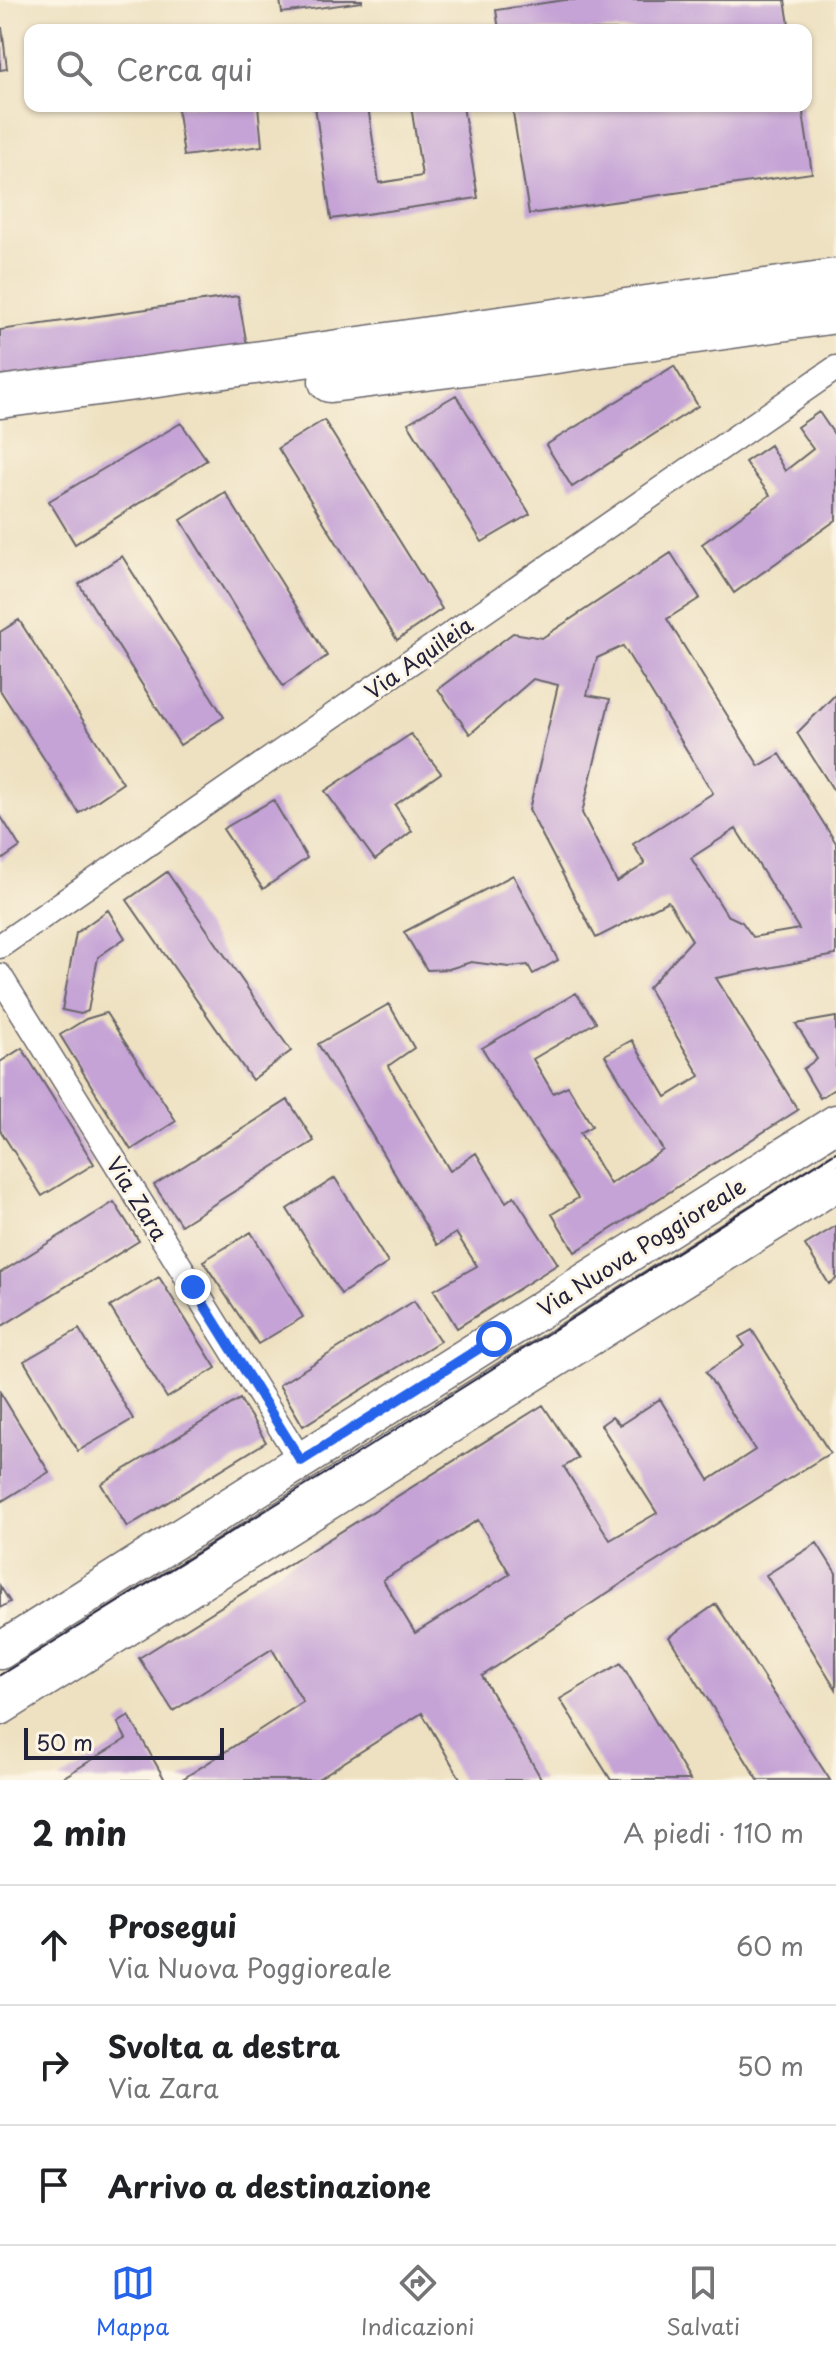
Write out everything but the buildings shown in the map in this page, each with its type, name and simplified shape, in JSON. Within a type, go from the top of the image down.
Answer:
[{"type":"highway","points":[[0,397],[836,280]]},
{"type":"highway","points":[[0,423],[535,355],[836,312]]},
{"type":"main road","name":"Via Nuova Poggioreale","points":[[0,1651],[836,1123]]},
{"type":"main road","points":[[0,1707],[836,1183]]},
{"type":"street","name":"Via Aquileia","points":[[0,946],[836,368]]},
{"type":"street","name":"Via Zara","points":[[0,976],[301,1461]]},
{"type":"lane","points":[[0,1683],[836,1159]]},
{"type":"tram line","points":[[0,1675],[836,1152]]},
{"type":"route","points":[[193,1287],[301,1461],[494,1339]]}]
